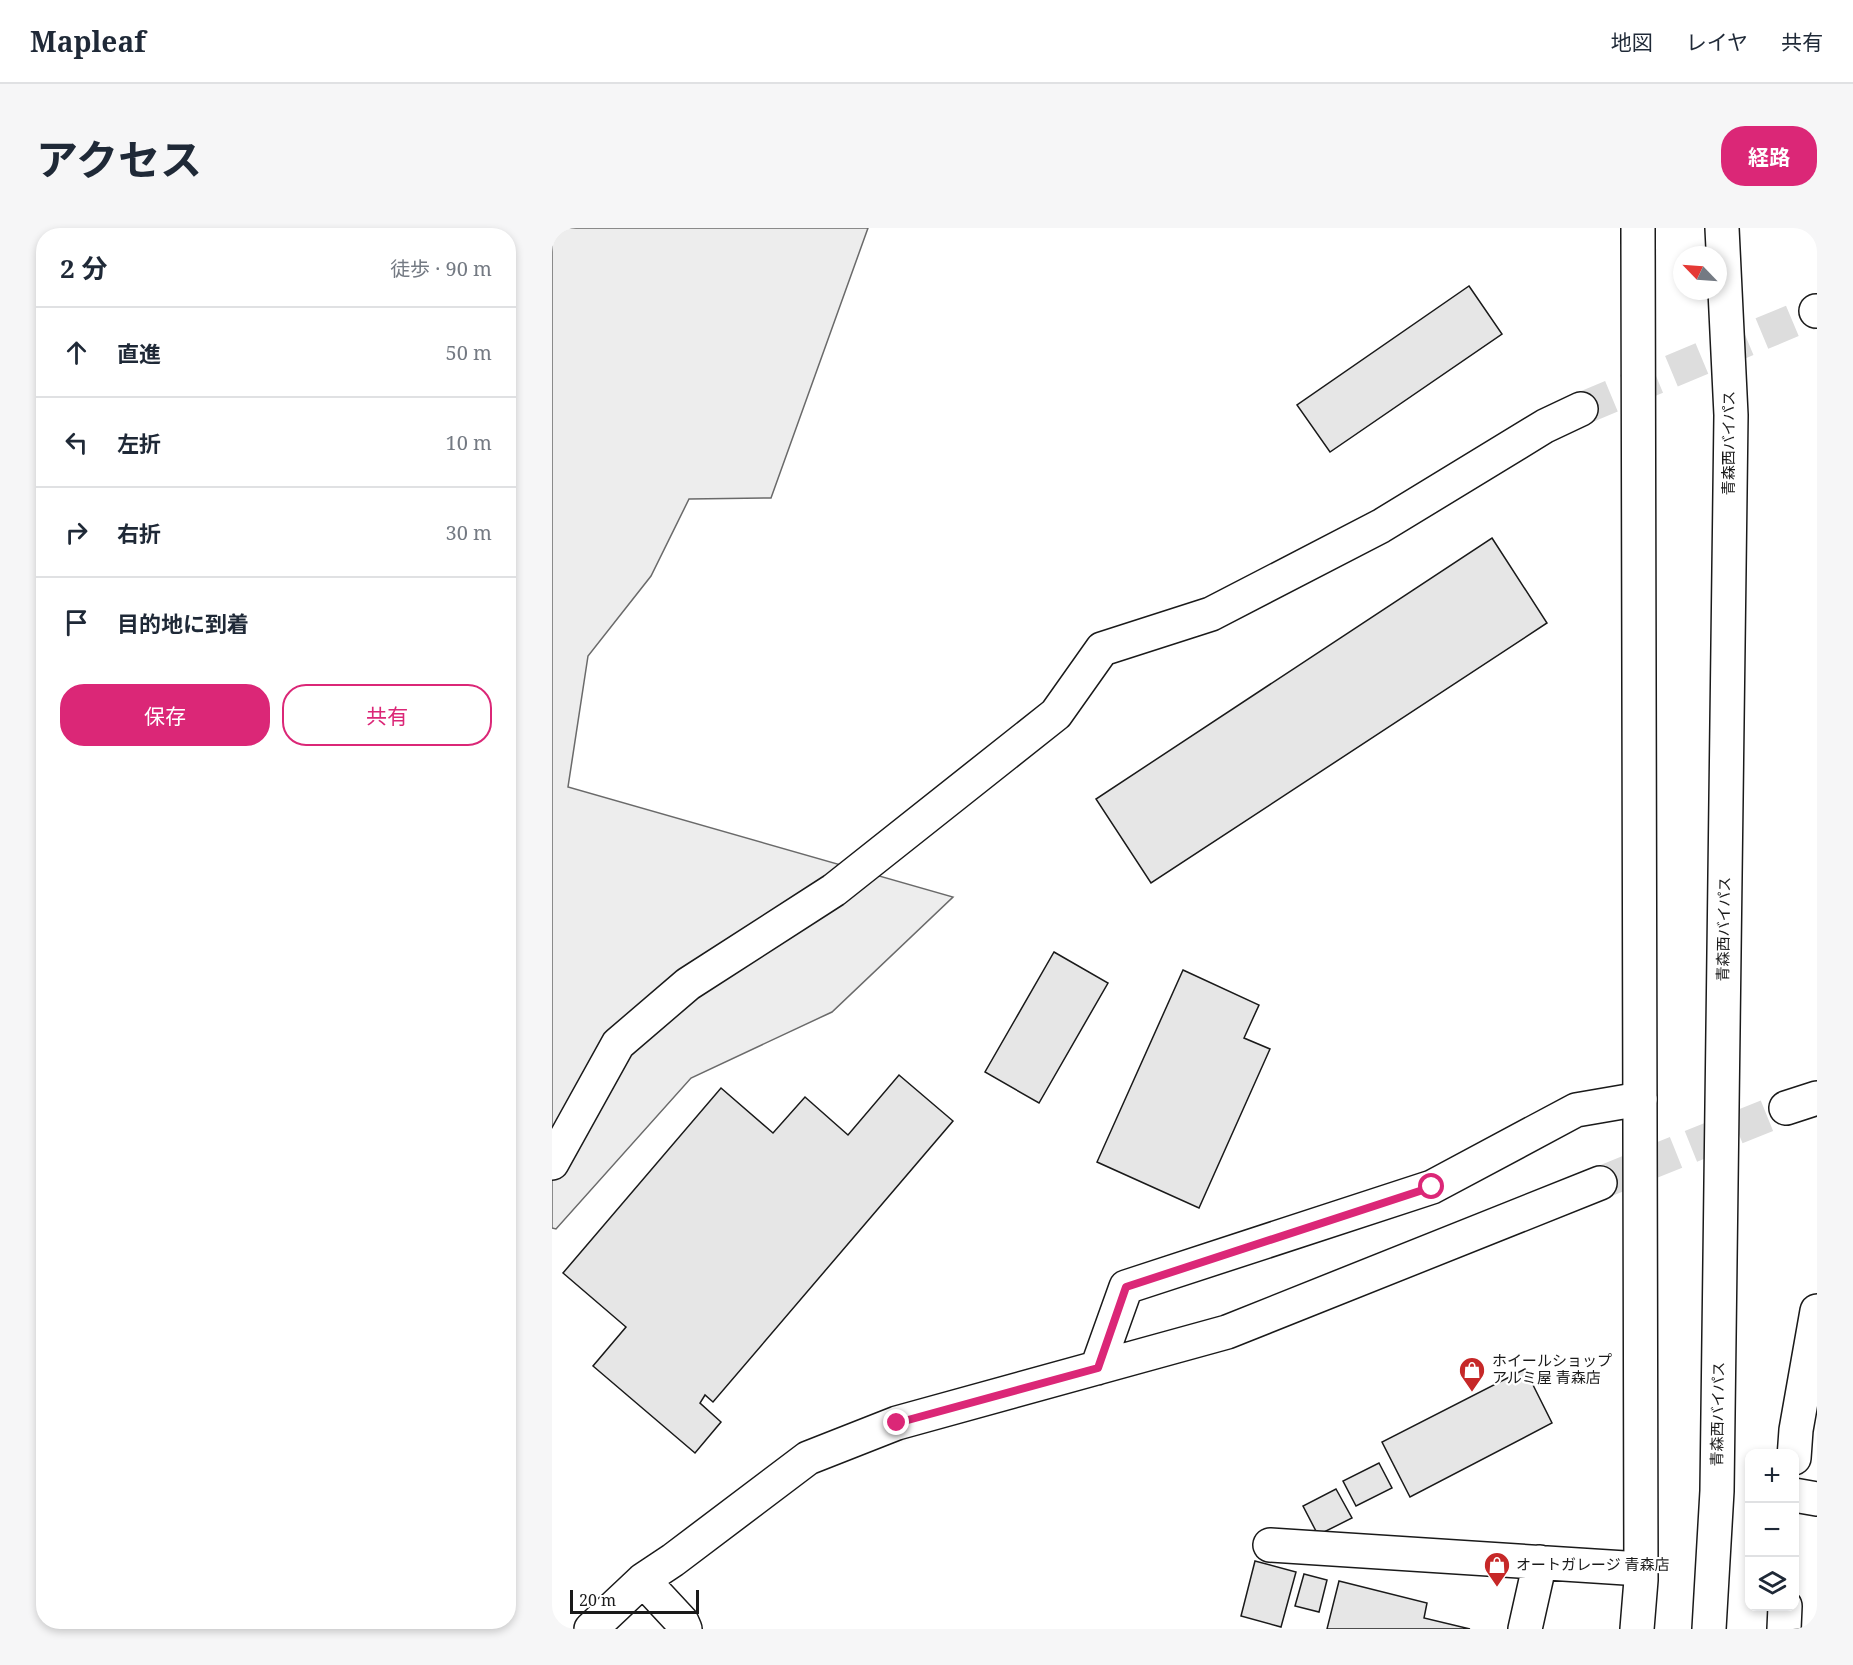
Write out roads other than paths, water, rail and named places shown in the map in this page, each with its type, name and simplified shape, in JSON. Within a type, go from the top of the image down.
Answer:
[{"type":"main road","points":[[1637,1629],[1641,1569],[1638,228]]},
{"type":"main road","name":"青森西バイパス","points":[[1709,1629],[1718,1491],[1731,415],[1722,228]]},
{"type":"main road","points":[[1731,415],[1738,228]]},
{"type":"main road","points":[[552,1163],[618,1044],[688,984],[834,890],[1056,714],[1102,649],[1211,614],[1381,525],[1545,426],[1581,409]]},
{"type":"main road","points":[[1786,1108],[1817,1098]]},
{"type":"main road","points":[[1098,1368],[1126,1287],[1432,1187],[1576,1110],[1640,1099]]},
{"type":"main road","points":[[591,1629],[643,1580],[808,1458],[897,1423],[1227,1332],[1600,1183]]},
{"type":"main road","points":[[1795,1449],[1817,1311]]},
{"type":"main road","points":[[1799,1496],[1817,1499]]},
{"type":"main road","points":[[1270,1545],[1641,1569]]},
{"type":"main road","points":[[1525,1629],[1540,1562]]},
{"type":"main road","points":[[643,1580],[686,1629]]},
{"type":"main road","points":[[1784,1629],[1785,1611]]},
{"type":"tunnel","points":[[1581,409],[1816,311]]},
{"type":"tunnel","points":[[1600,1183],[1786,1108]]},
{"type":"place","name":"ホイールショップ アルミ屋 青森店","points":[[1472,1393]]},
{"type":"place","name":"オートガレージ 青森店","points":[[1497,1588]]}]
